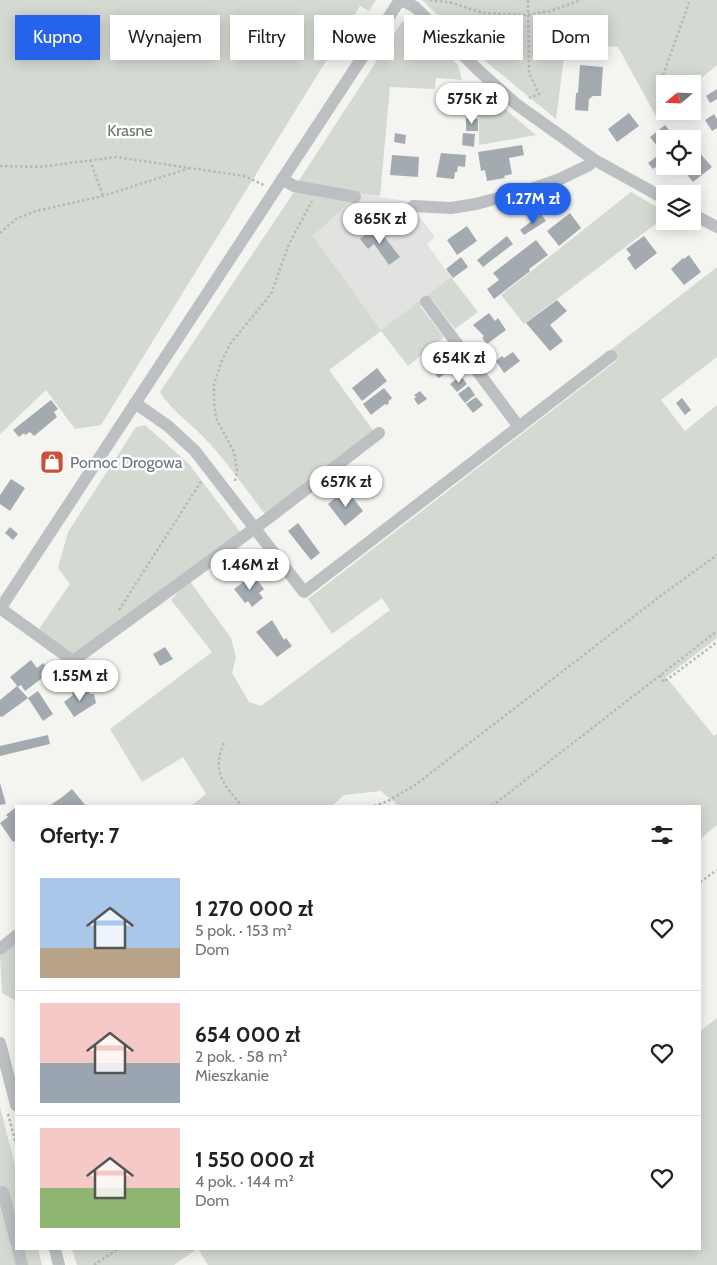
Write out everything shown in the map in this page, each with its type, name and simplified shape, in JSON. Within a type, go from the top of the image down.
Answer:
[{"type":"street","points":[[379,433],[255,528],[73,661],[0,608],[401,0],[415,7],[478,70],[516,104],[594,159],[656,194]]},
{"type":"street","points":[[413,206],[451,208],[476,204],[560,179],[589,165],[594,159]]},
{"type":"street","points":[[278,185],[355,197]]},
{"type":"street","points":[[701,219],[717,227]]},
{"type":"street","points":[[426,302],[519,427]]},
{"type":"street","points":[[135,402],[153,414],[186,442],[226,490],[304,592],[611,356]]},
{"type":"street","points":[[0,949],[15,937]]},
{"type":"street","points":[[0,1043],[15,1100]]},
{"type":"street","points":[[0,1193],[3,1192],[15,1238]]},
{"type":"street","points":[[18,1250],[22,1265]]},
{"type":"street","points":[[55,1250],[59,1265]]},
{"type":"path","points":[[430,0],[453,3],[483,13],[527,15],[550,11],[581,0]]},
{"type":"path","points":[[516,104],[539,94],[529,73],[528,0]]},
{"type":"path","points":[[663,75],[690,0]]},
{"type":"path","points":[[0,166],[40,167],[116,157],[244,176],[278,185]]},
{"type":"path","points":[[90,160],[103,196]]},
{"type":"path","points":[[0,234],[16,219],[36,211],[103,196],[191,168]]},
{"type":"path","points":[[226,490],[234,484],[237,470],[234,452],[216,418],[214,384],[230,344],[271,294],[289,244],[318,190]]},
{"type":"path","points":[[119,611],[202,479]]},
{"type":"path","points":[[377,805],[388,801],[415,785],[717,555]]},
{"type":"path","points":[[493,805],[717,631]]},
{"type":"path","points":[[660,675],[664,682],[717,642]]},
{"type":"path","points":[[224,743],[219,754],[220,775],[224,785],[241,805]]},
{"type":"path","points":[[701,881],[717,870]]},
{"type":"path","points":[[94,1265],[116,1250]]},
{"type":"shaded area","points":[[359,194],[407,201],[435,237],[427,244],[451,277],[381,330],[313,236]]},
{"type":"green space","name":"Krasne","points":[[0,0],[376,0],[369,11],[360,6],[354,15],[314,15],[314,60],[327,60],[101,425],[75,429],[46,390],[0,434]]},
{"type":"green space","points":[[422,0],[717,0],[717,65],[701,78],[701,75],[656,75],[656,116],[618,47],[608,46],[608,15],[533,15],[533,60],[564,60],[556,119],[485,60],[523,60],[523,15],[438,15]]},
{"type":"green space","points":[[402,22],[404,22],[404,60],[452,60],[458,65],[462,80],[436,78],[435,89],[390,87],[380,196],[359,194],[298,182],[377,60],[394,60],[394,34]]},
{"type":"green space","points":[[479,87],[536,135],[479,145]]},
{"type":"green space","points":[[294,192],[350,202],[313,236],[381,330],[451,277],[478,312],[455,329],[431,298],[420,306],[444,337],[408,366],[381,331],[329,370],[375,433],[265,514],[217,452],[204,437],[170,406],[160,392]]},
{"type":"green space","points":[[631,192],[656,207],[656,224],[524,324],[501,295]]},
{"type":"green space","points":[[717,267],[717,357],[661,400],[685,431],[717,405],[717,638],[666,677],[714,736],[717,734],[717,825],[701,838],[701,805],[398,805],[381,791],[344,795],[333,805],[192,805],[206,794],[183,757],[142,782],[110,729],[212,652],[171,600],[189,580],[231,638],[236,657],[232,673],[249,702],[261,706],[390,610],[382,598],[332,634],[308,599],[616,361],[609,351]]},
{"type":"green space","points":[[145,425],[189,464],[241,533],[74,655],[39,629],[70,584],[58,568],[68,532],[136,427]]},
{"type":"green space","points":[[15,944],[15,1000],[2,993],[0,956]]},
{"type":"green space","points":[[717,1018],[717,1265],[208,1265],[199,1250],[701,1250],[701,1030]]},
{"type":"green space","points":[[0,1107],[15,1165],[15,1250],[38,1250],[42,1265],[0,1265]]},
{"type":"green space","points":[[72,1250],[196,1250],[174,1265],[77,1265]]},
{"type":"building","points":[[580,65],[603,67],[601,96],[593,96],[589,99],[588,111],[575,110]]},
{"type":"building","points":[[717,89],[717,99],[710,103],[706,96]]},
{"type":"building","points":[[629,113],[639,126],[617,142],[608,129]]},
{"type":"building","points":[[714,114],[717,119],[717,128],[712,131],[705,120]]},
{"type":"building","points":[[466,118],[478,119],[478,131],[466,131]]},
{"type":"building","points":[[665,125],[669,130],[659,130]]},
{"type":"building","points":[[656,132],[656,145],[650,137]]},
{"type":"building","points":[[395,133],[406,135],[405,144],[394,142]]},
{"type":"building","points":[[463,133],[475,134],[474,147],[462,145]]},
{"type":"building","points":[[522,145],[524,155],[509,158],[512,174],[504,176],[505,178],[487,181],[485,170],[481,171],[478,152]]},
{"type":"building","points":[[441,153],[466,155],[465,167],[458,166],[454,179],[436,177]]},
{"type":"building","points":[[701,154],[712,167],[693,182],[687,175],[701,175]]},
{"type":"building","points":[[392,155],[419,157],[418,177],[390,175]]},
{"type":"building","points":[[656,157],[656,167],[653,169],[648,163]]},
{"type":"building","points":[[570,213],[581,228],[559,246],[547,231]]},
{"type":"building","points":[[541,214],[546,221],[524,235],[520,230]]},
{"type":"building","points":[[376,226],[400,257],[389,265],[374,244],[368,249],[360,239]]},
{"type":"building","points":[[467,226],[477,241],[457,255],[447,240]]},
{"type":"building","points":[[507,236],[513,244],[483,267],[477,260]]},
{"type":"building","points":[[644,236],[657,253],[635,270],[627,258],[631,255],[626,249]]},
{"type":"building","points":[[536,240],[548,255],[494,299],[487,289],[499,280],[493,273]]},
{"type":"building","points":[[689,255],[701,272],[684,285],[671,269]]},
{"type":"building","points":[[461,257],[468,267],[453,278],[446,269]]},
{"type":"building","points":[[557,300],[567,311],[550,325],[563,341],[550,351],[526,323]]},
{"type":"building","points":[[489,313],[495,321],[498,318],[506,330],[487,344],[482,338],[484,336],[473,325]]},
{"type":"building","points":[[439,349],[445,356],[447,355],[453,368],[439,378],[429,368],[425,360]]},
{"type":"building","points":[[513,352],[520,361],[504,373],[496,361],[502,356],[504,358]]},
{"type":"building","points":[[377,368],[387,381],[362,401],[352,388]]},
{"type":"building","points":[[461,376],[467,384],[457,392],[450,384]]},
{"type":"building","points":[[469,386],[475,395],[465,403],[458,394]]},
{"type":"building","points":[[384,388],[392,398],[387,405],[385,404],[371,415],[363,404]]},
{"type":"building","points":[[420,391],[427,399],[418,405],[414,395]]},
{"type":"building","points":[[476,397],[483,405],[473,413],[466,404]]},
{"type":"building","points":[[682,398],[691,410],[685,415],[676,403]]},
{"type":"building","points":[[51,400],[58,409],[54,412],[57,417],[34,436],[30,432],[25,435],[24,433],[19,437],[13,430]]},
{"type":"building","points":[[11,479],[25,488],[10,511],[0,504],[0,495]]},
{"type":"building","points":[[346,489],[363,511],[345,526],[328,504]]},
{"type":"building","points":[[298,523],[320,553],[311,560],[288,531]]},
{"type":"building","points":[[10,527],[18,534],[13,540],[5,533]]},
{"type":"building","points":[[253,575],[264,589],[259,593],[263,598],[252,607],[248,601],[245,603],[234,589]]},
{"type":"building","points":[[272,620],[284,640],[286,638],[292,646],[277,657],[256,632]]},
{"type":"building","points":[[165,647],[173,659],[160,666],[153,654]]},
{"type":"building","points":[[31,660],[37,668],[43,663],[50,672],[25,691],[21,685],[18,687],[10,677]]},
{"type":"building","points":[[17,686],[28,698],[2,717],[0,716],[0,700]]},
{"type":"building","points":[[86,687],[90,694],[94,694],[96,703],[74,717],[64,702],[76,690],[78,693]]},
{"type":"building","points":[[38,691],[53,714],[43,721],[28,698]]},
{"type":"building","points":[[48,735],[50,744],[0,756],[0,746]]},
{"type":"building","points":[[0,783],[6,804],[0,805]]},
{"type":"building","points":[[72,789],[85,805],[50,805]]},
{"type":"building","points":[[15,808],[15,841],[13,842],[0,823],[8,817],[6,815]]},
{"type":"place","name":"Pomoc Drogowa","points":[[52,462]]}]
